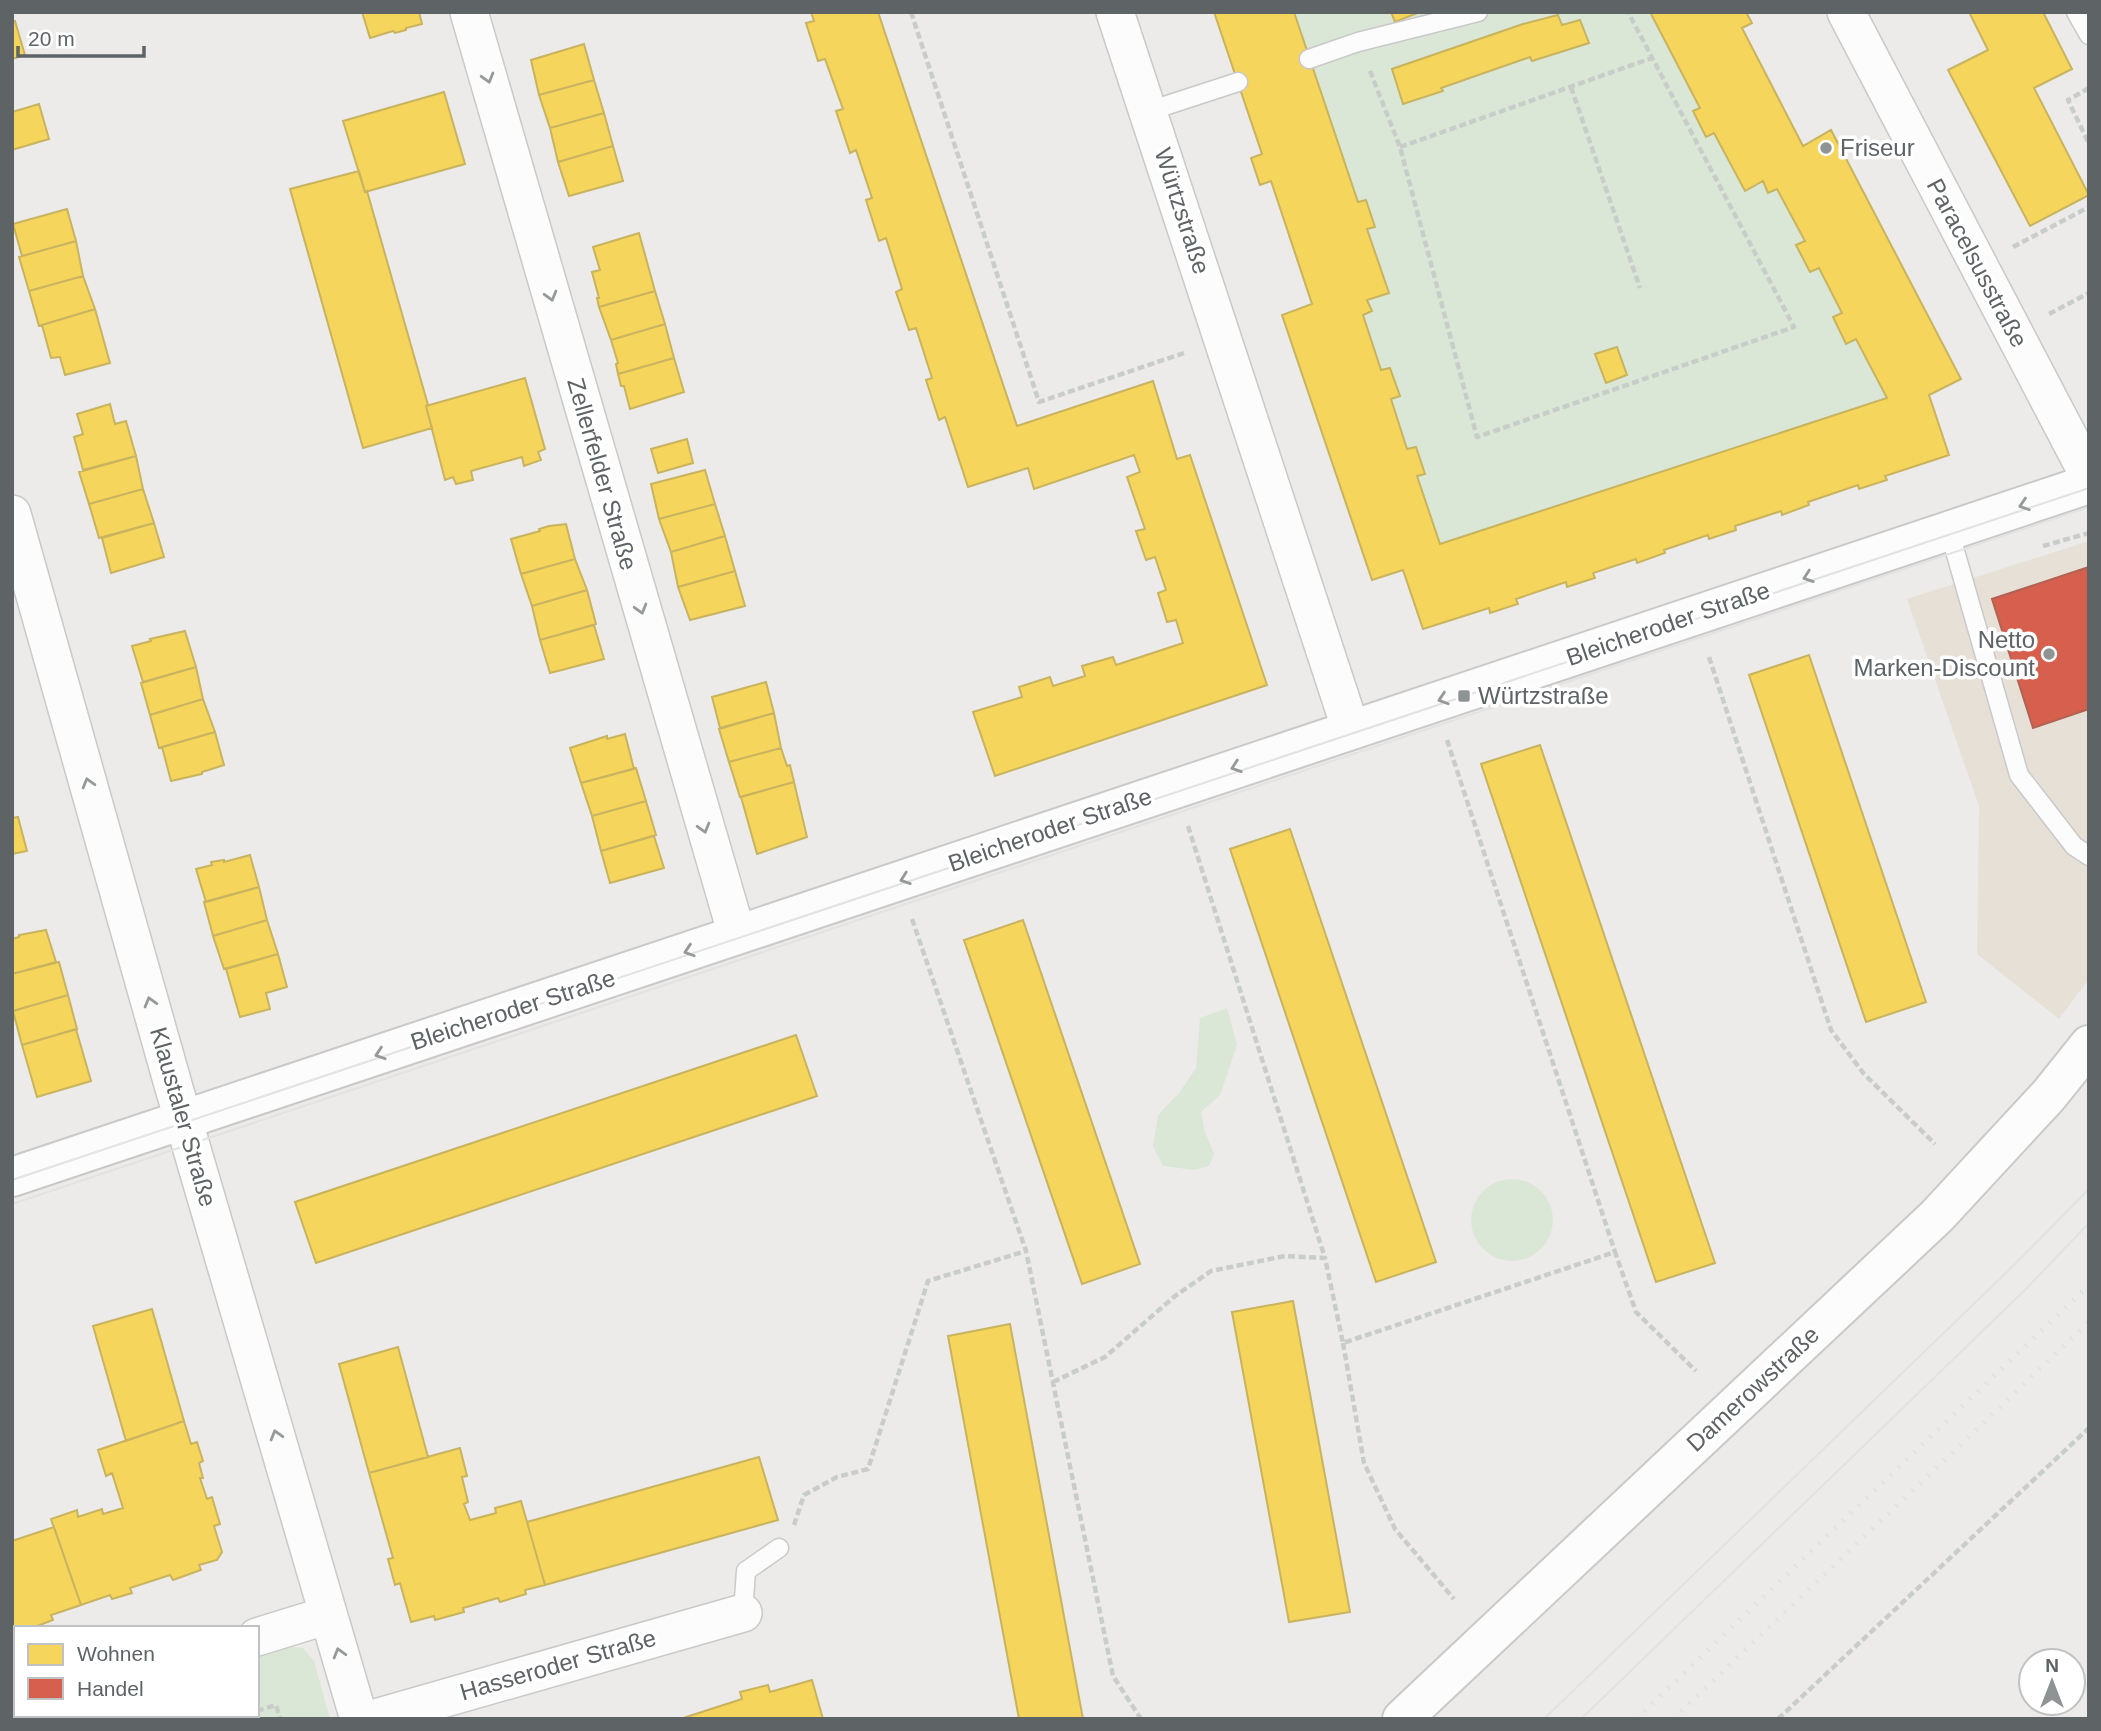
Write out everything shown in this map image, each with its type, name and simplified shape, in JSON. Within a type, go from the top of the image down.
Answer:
[{"type":"street","name":"Zellerfelder Straße","points":[[469,12],[737,935]]},
{"type":"street","name":"Würtzstraße","points":[[1115,12],[1352,730]]},
{"type":"street","name":"Paracelsusstraße","points":[[1846,12],[2089,476]]},
{"type":"street","name":"Bleicheroder Straße","points":[[12,1177],[2089,484]]},
{"type":"street","name":"Klaustaler Straße","points":[[12,514],[184,1120],[359,1719]]},
{"type":"street","name":"Damerowstraße","points":[[1402,1719],[1937,1216],[2049,1095],[2089,1045]]},
{"type":"street","name":"Hasseroder Straße","points":[[372,1719],[743,1613]]},
{"type":"street","points":[[259,1636],[328,1615]]},
{"type":"lane","points":[[1309,59],[1358,42],[1478,12]]},
{"type":"lane","points":[[2076,12],[2089,35]]},
{"type":"lane","points":[[1149,111],[1238,82]]},
{"type":"lane","points":[[1949,530],[2019,775],[2074,846],[2089,856]]},
{"type":"lane","points":[[743,1613],[746,1571],[779,1548]]},
{"type":"path","points":[[911,12],[1039,402],[1188,352]]},
{"type":"path","points":[[1358,42],[1400,147],[1477,437],[1794,327],[1628,12]]},
{"type":"path","points":[[1400,147],[1653,58]]},
{"type":"path","points":[[1571,87],[1640,288]]},
{"type":"path","points":[[2089,88],[2068,100],[2089,144]]},
{"type":"path","points":[[2009,249],[2089,207]]},
{"type":"path","points":[[2045,317],[2089,293]]},
{"type":"path","points":[[1709,657],[1831,1030],[1864,1074],[1935,1144]]},
{"type":"path","points":[[1447,739],[1636,1312],[1696,1371]]},
{"type":"path","points":[[1188,826],[1325,1258],[1364,1463],[1395,1529],[1454,1599]]},
{"type":"path","points":[[899,881],[1026,1251],[1113,1676],[1141,1719]]},
{"type":"path","points":[[779,1548],[789,1540],[804,1495],[837,1477],[868,1469],[929,1281],[1026,1251]]},
{"type":"path","points":[[1343,1343],[1615,1252]]},
{"type":"path","points":[[1053,1382],[1105,1357],[1175,1296],[1211,1271],[1285,1256],[1325,1258]]},
{"type":"path","points":[[1778,1719],[2089,1428]]},
{"type":"path","points":[[259,1710],[276,1705],[280,1719]]},
{"type":"shaded area","points":[[2089,541],[2089,979],[2059,1019],[1977,954],[1979,806],[1907,599]]},
{"type":"green space","points":[[1294,12],[1650,12],[1700,108],[1693,112],[1706,137],[1714,133],[1745,191],[1763,181],[1768,193],[1777,189],[1805,241],[1797,245],[1810,272],[1819,268],[1842,313],[1833,318],[1846,343],[1856,339],[1887,398],[1440,544],[1417,476],[1425,473],[1416,447],[1407,449],[1391,399],[1399,396],[1381,370],[1363,315],[1367,300],[1367,229],[1375,226],[1366,200],[1358,202]]},
{"type":"green space","points":[[1227,1008],[1237,1045],[1220,1095],[1201,1112],[1214,1154],[1209,1166],[1194,1170],[1163,1166],[1153,1146],[1158,1115],[1179,1093],[1196,1068],[1200,1018]]},
{"type":"green space","points":[[1512,1179],[1528,1182],[1541,1191],[1550,1204],[1553,1220],[1550,1236],[1541,1249],[1528,1258],[1512,1261],[1496,1258],[1483,1249],[1474,1236],[1471,1220],[1474,1204],[1483,1191],[1496,1182]]},
{"type":"green space","points":[[286,1646],[303,1648],[314,1661],[330,1719],[92,1719],[259,1717],[259,1655]]},
{"type":"building: Wohnen","points":[[362,12],[419,12],[422,24],[370,38]]},
{"type":"building: Wohnen","points":[[811,12],[878,12],[1017,426],[1153,381],[1177,459],[1190,455],[1267,685],[995,776],[973,712],[1022,697],[1019,687],[1050,677],[1053,686],[1085,676],[1082,666],[1113,657],[1116,665],[1183,643],[1176,620],[1167,622],[1158,593],[1166,590],[1155,557],[1146,560],[1136,531],[1145,529],[1127,477],[1140,472],[1134,455],[1034,489],[1028,468],[968,487],[945,417],[939,420],[926,380],[932,378],[916,328],[909,330],[896,292],[902,289],[886,238],[879,241],[866,200],[872,198],[856,150],[850,153],[836,111],[843,109],[825,59],[818,61],[806,23],[814,21]]},
{"type":"building: Wohnen","points":[[1214,12],[1294,12],[1358,202],[1366,200],[1375,227],[1367,229],[1389,293],[1367,300],[1372,311],[1363,315],[1381,370],[1390,368],[1400,396],[1391,399],[1407,449],[1416,447],[1425,474],[1417,476],[1440,544],[1887,398],[1856,339],[1846,344],[1833,317],[1842,313],[1819,268],[1810,272],[1796,245],[1805,241],[1777,189],[1768,193],[1763,181],[1745,191],[1714,133],[1706,137],[1693,111],[1700,108],[1650,12],[1746,12],[1752,23],[1742,28],[1803,146],[1831,130],[1961,379],[1929,395],[1949,455],[1885,476],[1887,480],[1859,489],[1858,485],[1808,502],[1809,505],[1782,515],[1781,511],[1735,526],[1736,530],[1709,539],[1708,535],[1664,550],[1665,553],[1637,563],[1636,559],[1593,573],[1595,578],[1567,587],[1566,582],[1516,599],[1518,604],[1490,613],[1489,608],[1423,629],[1403,570],[1372,580],[1282,315],[1312,304],[1271,181],[1260,185],[1251,158],[1262,154]]},
{"type":"building: Wohnen","points":[[1391,12],[1420,12],[1395,22]]},
{"type":"building: Wohnen","points":[[1969,12],[2043,12],[2072,69],[2034,88],[2089,195],[2030,226],[1948,70],[1988,50]]},
{"type":"building: Wohnen","points":[[1558,15],[1562,25],[1580,20],[1589,43],[1532,61],[1530,57],[1403,104],[1392,69],[1523,24]]},
{"type":"building: Wohnen","points":[[15,21],[25,55],[12,59],[12,22]]},
{"type":"building: Wohnen","points":[[584,44],[594,80],[539,95],[531,60]]},
{"type":"building: Wohnen","points":[[594,80],[604,113],[550,128],[539,95]]},
{"type":"building: Wohnen","points":[[444,92],[465,164],[365,192],[343,121]]},
{"type":"building: Wohnen","points":[[39,104],[49,139],[12,150],[12,112]]},
{"type":"building: Wohnen","points":[[604,113],[613,146],[558,162],[550,128]]},
{"type":"building: Wohnen","points":[[613,146],[623,181],[569,196],[558,162]]},
{"type":"building: Wohnen","points":[[359,171],[428,405],[426,406],[432,428],[363,448],[290,189]]},
{"type":"building: Wohnen","points":[[67,209],[76,241],[22,256],[13,224]]},
{"type":"building: Wohnen","points":[[639,233],[655,291],[599,307],[592,272],[600,270],[593,247]]},
{"type":"building: Wohnen","points":[[76,241],[83,276],[29,291],[19,257]]},
{"type":"building: Wohnen","points":[[83,276],[95,309],[39,326],[29,291]]},
{"type":"building: Wohnen","points":[[655,291],[665,324],[611,340],[599,307]]},
{"type":"building: Wohnen","points":[[95,309],[110,363],[65,375],[60,357],[51,358],[42,325]]},
{"type":"building: Wohnen","points":[[665,324],[674,358],[618,374],[618,363],[611,340]]},
{"type":"building: Wohnen","points":[[1617,347],[1627,375],[1606,383],[1595,354]]},
{"type":"building: Wohnen","points":[[674,358],[684,392],[630,409],[618,374]]},
{"type":"building: Wohnen","points":[[525,378],[545,449],[538,452],[541,460],[524,466],[522,457],[471,471],[473,480],[456,484],[453,477],[445,480],[426,406]]},
{"type":"building: Wohnen","points":[[110,404],[115,424],[126,421],[136,456],[83,470],[74,437],[83,434],[77,414]]},
{"type":"building: Wohnen","points":[[687,439],[693,463],[658,473],[651,449]]},
{"type":"building: Wohnen","points":[[136,456],[143,489],[89,504],[79,472]]},
{"type":"building: Wohnen","points":[[705,470],[715,504],[659,519],[651,484]]},
{"type":"building: Wohnen","points":[[143,489],[154,523],[99,538],[89,504]]},
{"type":"building: Wohnen","points":[[715,504],[725,536],[671,552],[659,519]]},
{"type":"building: Wohnen","points":[[154,523],[164,557],[111,573],[102,538]]},
{"type":"building: Wohnen","points":[[566,524],[575,559],[521,574],[511,539],[549,526]]},
{"type":"building: Wohnen","points":[[725,536],[735,571],[678,587],[671,552]]},
{"type":"building: Wohnen","points":[[575,559],[587,590],[532,606],[521,574]]},
{"type":"building: Wohnen","points":[[735,571],[745,606],[690,620],[678,587]]},
{"type":"building: Wohnen","points":[[587,590],[596,624],[540,640],[532,606]]},
{"type":"building: Wohnen","points":[[594,625],[604,659],[550,673],[540,640]]},
{"type":"building: Wohnen","points":[[185,631],[196,667],[143,682],[132,646]]},
{"type":"building: Wohnen","points":[[1809,655],[1926,1002],[1866,1022],[1749,675]]},
{"type":"building: Wohnen","points":[[196,667],[203,699],[150,715],[141,683]]},
{"type":"building: Wohnen","points":[[766,682],[774,713],[720,728],[712,697]]},
{"type":"building: Wohnen","points":[[203,699],[215,732],[159,748],[150,715]]},
{"type":"building: Wohnen","points":[[774,713],[781,748],[729,762],[719,729]]},
{"type":"building: Wohnen","points":[[215,732],[224,765],[202,774],[171,781],[162,747]]},
{"type":"building: Wohnen","points":[[625,734],[634,769],[581,783],[570,748],[607,736],[607,739]]},
{"type":"building: Wohnen","points":[[1540,745],[1715,1263],[1656,1282],[1481,764]]},
{"type":"building: Wohnen","points":[[781,748],[787,766],[790,765],[794,782],[740,797],[729,762]]},
{"type":"building: Wohnen","points":[[636,768],[646,801],[592,816],[581,783]]},
{"type":"building: Wohnen","points":[[794,782],[807,837],[757,854],[741,797]]},
{"type":"building: Wohnen","points":[[646,801],[656,835],[601,851],[592,816]]},
{"type":"building: Wohnen","points":[[18,817],[27,851],[12,854],[12,818]]},
{"type":"building: Wohnen","points":[[1290,829],[1436,1262],[1376,1282],[1230,849]]},
{"type":"building: Wohnen","points":[[654,836],[664,868],[610,883],[601,851]]},
{"type":"building: Wohnen","points":[[250,855],[259,887],[206,902],[196,869],[212,865],[211,862],[224,862]]},
{"type":"building: Wohnen","points":[[259,887],[267,920],[213,936],[204,902]]},
{"type":"building: Wohnen","points":[[267,920],[278,954],[224,969],[213,936]]},
{"type":"building: Wohnen","points":[[1023,920],[1140,1264],[1082,1284],[964,940]]},
{"type":"building: Wohnen","points":[[46,930],[56,962],[12,974],[12,939]]},
{"type":"building: Wohnen","points":[[278,954],[287,987],[266,993],[270,1009],[240,1017],[226,969]]},
{"type":"building: Wohnen","points":[[59,962],[68,995],[13,1011],[12,974]]},
{"type":"building: Wohnen","points":[[68,995],[77,1029],[22,1045],[13,1011]]},
{"type":"building: Wohnen","points":[[76,1029],[91,1081],[37,1097],[22,1045]]},
{"type":"building: Wohnen","points":[[796,1035],[817,1096],[316,1263],[295,1202]]},
{"type":"building: Wohnen","points":[[1293,1301],[1350,1612],[1289,1622],[1232,1312]]},
{"type":"building: Wohnen","points":[[152,1309],[184,1421],[126,1441],[93,1326]]},
{"type":"building: Wohnen","points":[[1010,1324],[1083,1719],[1019,1719],[948,1336]]},
{"type":"building: Wohnen","points":[[398,1347],[428,1457],[369,1473],[339,1364]]},
{"type":"building: Wohnen","points":[[184,1421],[191,1444],[197,1442],[203,1461],[199,1463],[203,1478],[200,1478],[207,1499],[212,1497],[220,1524],[214,1526],[222,1552],[217,1560],[199,1565],[201,1570],[173,1580],[170,1575],[130,1588],[132,1593],[112,1599],[110,1595],[81,1605],[51,1519],[77,1510],[78,1517],[102,1509],[103,1514],[123,1508],[112,1473],[106,1476],[98,1450]]},
{"type":"building: Wohnen","points":[[460,1448],[467,1476],[462,1477],[468,1502],[464,1504],[470,1520],[496,1513],[495,1508],[521,1501],[545,1585],[525,1590],[526,1594],[500,1602],[498,1598],[463,1608],[464,1612],[435,1620],[434,1616],[411,1622],[400,1583],[395,1585],[388,1559],[393,1558],[369,1473]]},
{"type":"building: Wohnen","points":[[759,1457],[778,1520],[545,1585],[527,1522]]},
{"type":"building: Wohnen","points":[[54,1527],[81,1605],[51,1615],[53,1620],[37,1626],[14,1626],[12,1629],[12,1541]]},
{"type":"building: Wohnen","points":[[812,1680],[823,1719],[680,1719],[742,1699],[740,1692],[768,1685],[770,1692]]},
{"type":"building: Handel","name":"Netto Marken-Discount","points":[[2089,567],[2089,709],[2033,728],[1992,599]]},
{"type":"tram line","points":[[12,1180],[2089,488]]},
{"type":"tram line","points":[[12,1204],[2089,507]]},
{"type":"tram line","points":[[1544,1719],[2012,1267],[2089,1189]]},
{"type":"tram line","points":[[1581,1719],[2026,1289],[2089,1223]]},
{"type":"railway","points":[[1636,1719],[2089,1285]]},
{"type":"railway","points":[[1673,1719],[2089,1322]]},
{"type":"place","name":"Friseur","points":[[1826,148]]},
{"type":"place","name":"Netto Marken-Discount","points":[[2049,654]]},
{"type":"place","name":"Würtzstraße","points":[[1464,696]]}]
